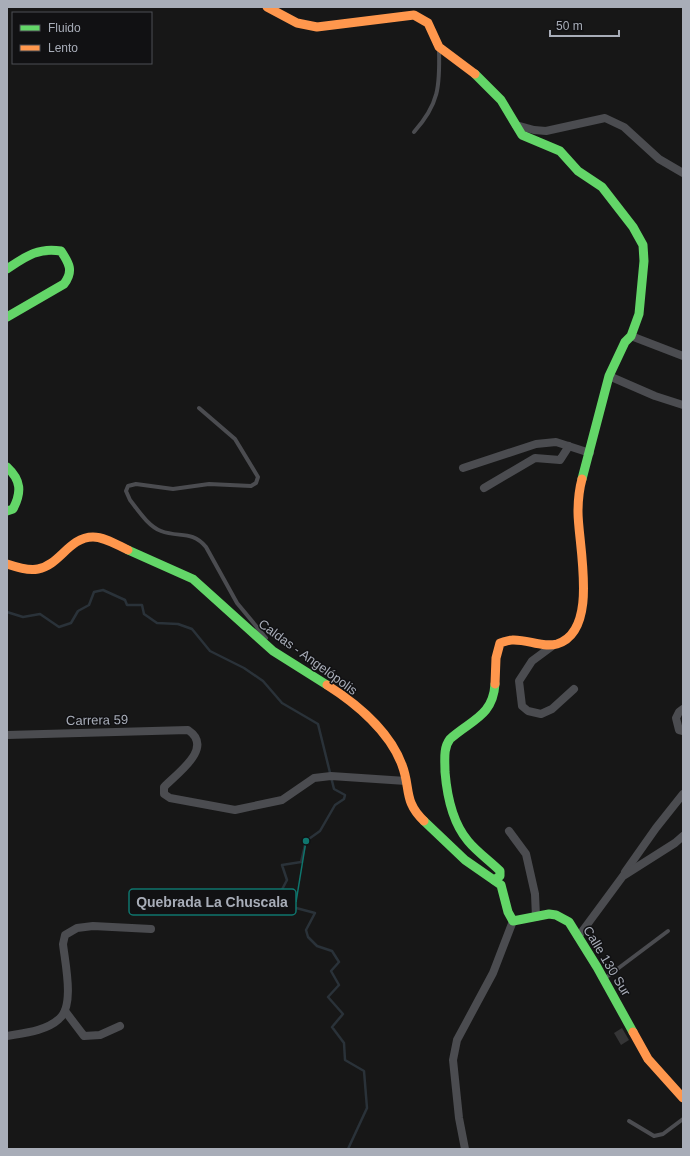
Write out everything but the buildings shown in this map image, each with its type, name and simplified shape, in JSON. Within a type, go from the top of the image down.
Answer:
[{"type":"street","points":[[267,7],[297,23],[317,27],[414,15],[428,23],[439,48],[477,75],[501,100],[522,135],[560,151],[578,171],[602,187],[639,235],[643,244],[644,261],[640,289],[639,314],[631,336],[625,342],[609,376],[590,453],[583,472],[578,499],[584,592],[582,613],[573,633],[567,639],[556,644],[532,661],[519,681],[522,706],[528,711],[541,714],[552,709],[574,689]]},
{"type":"street","points":[[516,125],[534,130],[546,131],[605,118],[624,126],[659,159],[683,173]]},
{"type":"street","points":[[7,269],[35,250],[45,248],[61,251],[66,257],[70,268],[69,278],[62,286],[30,302],[7,317]]},
{"type":"street","points":[[631,336],[683,356]]},
{"type":"street","points":[[609,376],[655,396],[683,405]]},
{"type":"street","points":[[463,468],[536,444],[556,442],[590,453]]},
{"type":"street","points":[[484,488],[535,458],[560,460],[569,446]]},
{"type":"street","points":[[7,467],[17,476],[20,486],[18,500],[13,509],[7,511]]},
{"type":"street","name":"Caldas - Angelópolis","points":[[7,564],[37,569],[46,566],[81,539],[94,536],[105,539],[193,579],[273,651],[335,690],[373,721],[397,752],[403,767],[408,798],[419,816],[465,860],[494,880]]},
{"type":"street","points":[[465,1149],[459,1118],[454,1060],[457,1040],[493,973],[513,920],[508,912],[502,887],[494,880],[500,876],[500,871],[465,838],[456,823],[448,792],[445,745],[457,732],[478,719],[491,705],[494,694],[495,663],[500,643],[512,640],[535,644],[556,644]]},
{"type":"street","points":[[683,709],[679,712],[676,718],[679,730],[683,731]]},
{"type":"street","name":"Carrera 59","points":[[7,735],[188,730],[194,734],[197,747],[188,765],[164,787],[164,794],[170,798],[235,810],[282,800],[314,778],[331,776],[406,781]]},
{"type":"street","points":[[578,937],[656,828],[683,794]]},
{"type":"street","points":[[509,831],[526,854],[535,894],[536,917]]},
{"type":"street","points":[[623,876],[675,843],[683,836]]},
{"type":"street","name":"Calle 130 Sur","points":[[513,920],[549,914],[563,918],[569,922],[604,979],[648,1059],[683,1098]]},
{"type":"street","points":[[7,1036],[29,1032],[44,1027],[59,1019],[65,1011],[68,1002],[63,944],[65,935],[77,928],[93,926],[151,929]]},
{"type":"street","points":[[65,1011],[84,1036],[100,1035],[120,1026]]},
{"type":"lane","points":[[414,132],[425,120],[436,100],[440,74],[439,48]]},
{"type":"lane","points":[[199,408],[235,439],[255,470],[258,477],[256,483],[251,486],[209,484],[173,489],[136,484],[128,486],[127,494],[130,500],[159,530],[193,536],[200,540],[206,547],[237,603],[266,637],[273,651]]},
{"type":"lane","points":[[604,979],[668,931]]},
{"type":"lane","points":[[629,1121],[654,1136],[663,1134],[683,1119]]},
{"type":"waterway","points":[[7,612],[23,617],[40,614],[59,627],[71,623],[78,611],[89,605],[94,592],[103,590],[125,600],[127,605],[142,605],[144,614],[157,623],[178,624],[192,629],[210,651],[244,668],[263,681],[282,703],[318,724],[334,789],[345,795],[344,799],[335,805],[320,831],[306,841],[301,862],[282,865],[287,880],[277,899],[281,904],[315,913],[306,930],[308,937],[317,946],[332,951],[339,962],[331,971],[339,985],[328,997],[343,1014],[332,1027],[344,1043],[345,1060],[364,1071],[367,1108],[348,1149]]},
{"type":"traffic: fast","points":[[475,74],[501,100],[522,135],[560,151],[578,171],[602,187],[633,227],[643,245],[644,261],[639,314],[631,336],[625,342],[609,376],[582,479]]},
{"type":"traffic: fast","points":[[7,269],[32,254],[45,250],[53,250],[61,251],[68,263],[70,271],[64,284],[7,317]]},
{"type":"traffic: fast","points":[[7,467],[12,472],[19,486],[16,503],[13,509],[7,511]]},
{"type":"traffic: fast","points":[[128,550],[193,579],[273,651],[327,685]]},
{"type":"traffic: fast","points":[[494,880],[500,876],[500,871],[475,849],[462,834],[454,817],[447,790],[445,750],[450,739],[480,716],[485,710],[490,703],[495,684]]},
{"type":"traffic: fast","points":[[424,821],[465,860],[501,885],[508,912],[513,921],[549,914],[556,915],[569,922],[597,967],[633,1032]]},
{"type":"traffic: slow","points":[[267,7],[297,23],[317,27],[414,15],[428,23],[439,47],[475,74]]},
{"type":"traffic: slow","points":[[495,684],[496,658],[500,643],[509,640],[518,640],[546,645],[557,644],[570,636],[578,623],[583,605],[584,586],[578,512],[582,479]]},
{"type":"traffic: slow","points":[[7,564],[26,569],[38,569],[52,562],[77,541],[93,537],[106,540],[128,550]]},
{"type":"traffic: slow","points":[[327,685],[361,710],[381,730],[389,741],[397,753],[405,773],[410,801],[417,814],[424,821]]},
{"type":"traffic: slow","points":[[633,1032],[648,1059],[683,1098]]},
{"type":"place","name":"Quebrada La Chuscala","points":[[306,841]]}]
